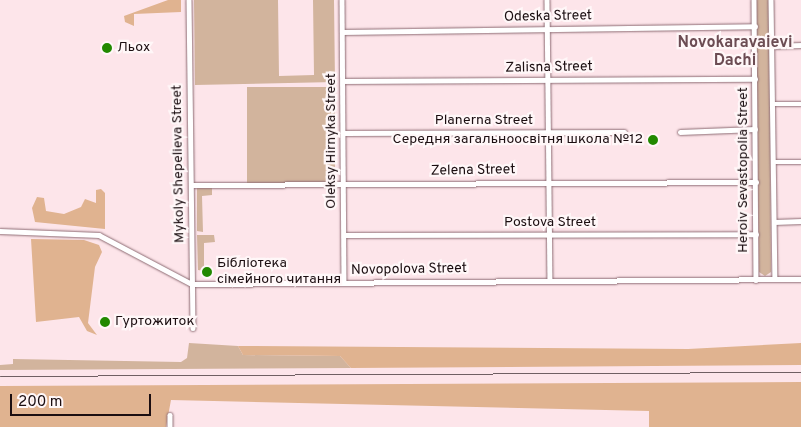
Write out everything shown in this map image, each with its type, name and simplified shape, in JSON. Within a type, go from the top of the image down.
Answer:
[{"type":"street","name":"Mykoly Shepelieva Street","points":[[189,0],[192,328]]},
{"type":"street","name":"Oleksy Hirnyka Street","points":[[342,0],[344,282]]},
{"type":"street","points":[[548,0],[550,279]]},
{"type":"street","name":"Heroiv Sevastopolia Street","points":[[754,0],[756,280]]},
{"type":"street","name":"Heroiv Sevastopolia Street","points":[[771,0],[774,280]]},
{"type":"street","name":"Odeska Street","points":[[342,32],[754,26]]},
{"type":"street","points":[[772,46],[801,45]]},
{"type":"street","name":"Zalisna Street","points":[[343,81],[755,79]]},
{"type":"street","points":[[772,104],[801,104]]},
{"type":"street","points":[[680,132],[755,129]]},
{"type":"street","name":"Planerna Street","points":[[343,133],[624,132]]},
{"type":"street","points":[[773,162],[801,162]]},
{"type":"street","name":"Zelena Street","points":[[191,185],[756,182]]},
{"type":"street","points":[[774,222],[801,221]]},
{"type":"street","name":"Novopolova Street","points":[[0,231],[99,235],[192,284],[550,279],[801,279]]},
{"type":"street","name":"Postova Street","points":[[344,235],[756,234]]},
{"type":"street","points":[[170,416],[170,427]]},
{"type":"shaded area","points":[[168,0],[181,0],[181,12],[134,14],[134,26],[125,22],[124,16]]},
{"type":"shaded area","points":[[194,0],[278,0],[279,76],[314,75],[313,0],[334,0],[335,82],[195,85]]},
{"type":"shaded area","points":[[756,0],[769,0],[771,272],[765,276],[759,272]]},
{"type":"shaded area","points":[[247,87],[335,87],[335,183],[247,183]]},
{"type":"shaded area","points":[[197,188],[212,188],[212,195],[202,196],[203,232],[197,231]]},
{"type":"shaded area","points":[[101,189],[105,193],[105,229],[35,222],[32,208],[37,197],[44,198],[46,211],[64,214],[81,207],[85,199],[96,203],[96,190]]},
{"type":"shaded area","points":[[197,235],[214,235],[215,242],[204,243],[204,271],[198,270]]},
{"type":"shaded area","points":[[31,239],[84,240],[99,245],[102,252],[95,267],[88,323],[97,335],[87,331],[79,317],[36,322]]},
{"type":"shaded area","points":[[189,343],[238,346],[243,355],[340,356],[351,368],[0,370],[0,365],[13,364],[13,359],[181,362],[187,358]]},
{"type":"shaded area","points":[[801,343],[801,365],[351,368],[340,356],[243,355],[238,346],[688,349]]},
{"type":"shaded area","points":[[801,382],[801,427],[649,427],[649,411],[171,400],[166,427],[0,427],[0,386]]},
{"type":"railway","points":[[0,376],[801,372]]},
{"type":"place","name":"Льох","points":[[107,48]]},
{"type":"place","name":"Середня загальноосвітня школа №12","points":[[653,140]]},
{"type":"place","name":"Бібліотека сімейного читання","points":[[207,272]]},
{"type":"place","name":"Гуртожиток","points":[[105,322]]},
{"type":"district","name":"Novokaravaievi Dachi","points":[[735,52]]}]
